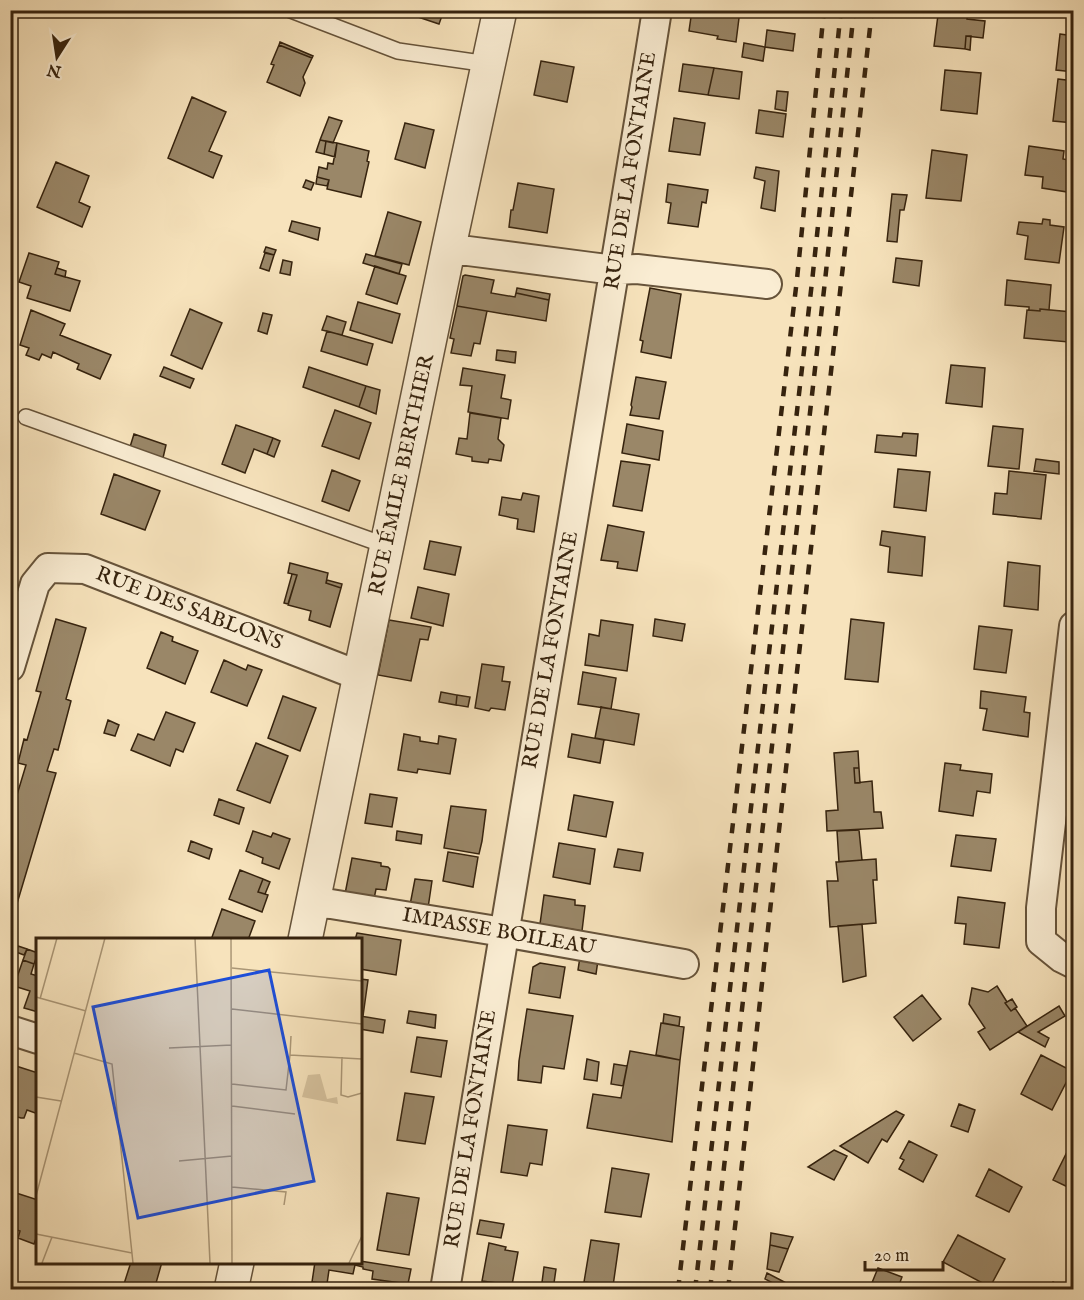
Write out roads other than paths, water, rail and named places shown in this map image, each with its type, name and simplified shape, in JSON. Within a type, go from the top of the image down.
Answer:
[{"type":"street","name":"RUE ÉMILE BERTHIER","points":[[305,938],[500,10]]},
{"type":"street","name":"RUE DE LA FONTAINE","points":[[445,1290],[657,10]]},
{"type":"street","points":[[448,250],[615,270],[637,269],[767,284]]},
{"type":"street","name":"RUE DES SABLONS","points":[[10,667],[35,584],[48,568],[85,569],[360,675]]},
{"type":"street","points":[[1074,626],[1041,908],[1041,941],[1062,958],[1074,964]]},
{"type":"street","name":"IMPASSE BOILEAU","points":[[313,903],[503,932],[684,964]]},
{"type":"street","points":[[10,1030],[36,1038]]},
{"type":"street","points":[[231,1290],[237,1264]]},
{"type":"lane","points":[[291,10],[398,51],[488,64]]},
{"type":"lane","points":[[26,417],[387,546]]},
{"type":"railway","points":[[678,1290],[797,279],[824,10]]},
{"type":"railway","points":[[695,1290],[812,282],[841,10]]},
{"type":"railway","points":[[710,1290],[854,10]]},
{"type":"railway","points":[[728,1290],[872,10]]}]
